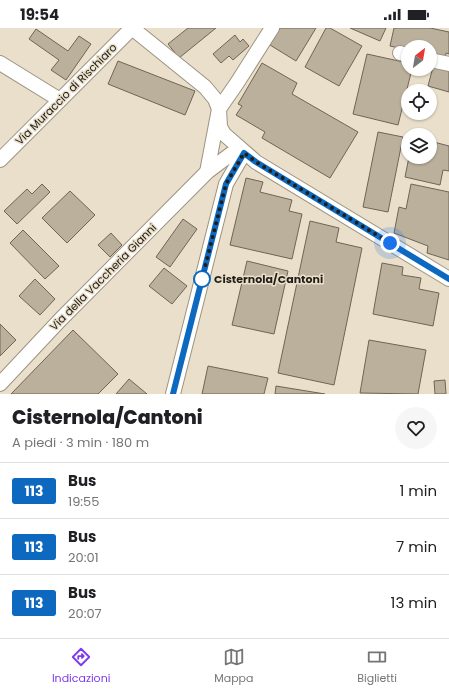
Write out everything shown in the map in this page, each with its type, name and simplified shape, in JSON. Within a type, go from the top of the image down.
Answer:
[{"type":"street","points":[[132,28],[205,87],[212,95],[219,109],[220,127],[231,142],[244,153],[256,162],[449,279]]},
{"type":"street","name":"Via Muraccio di Rischiaro","points":[[0,160],[132,28]]},
{"type":"street","points":[[226,184],[207,172],[219,109],[272,28]]},
{"type":"street","points":[[437,61],[449,64]]},
{"type":"street","points":[[0,63],[60,100]]},
{"type":"street","points":[[173,394],[226,184],[244,153]]},
{"type":"street","name":"Via della Vaccheria Gianni","points":[[0,384],[60,320],[207,172],[231,154],[244,153]]},
{"type":"building","points":[[188,28],[216,28],[179,58],[168,44]]},
{"type":"building","points":[[280,28],[316,28],[296,61],[270,45]]},
{"type":"building","points":[[326,28],[330,28],[362,46],[339,86],[305,67]]},
{"type":"building","points":[[350,28],[386,28],[380,41]]},
{"type":"building","points":[[394,28],[430,28],[449,32],[449,54],[446,53],[445,59],[437,57],[437,40],[401,40],[401,48],[390,46]]},
{"type":"building","points":[[36,29],[68,51],[79,36],[91,44],[66,80],[51,70],[59,60],[29,39]]},
{"type":"building","points":[[235,35],[240,42],[243,39],[249,46],[233,60],[229,56],[221,63],[213,54]]},
{"type":"building","points":[[367,54],[401,61],[401,76],[410,76],[408,84],[401,84],[401,113],[398,125],[353,114]]},
{"type":"building","points":[[118,61],[195,91],[185,115],[108,84]]},
{"type":"building","points":[[262,63],[297,83],[292,94],[358,132],[330,178],[262,138],[265,132],[236,115],[242,106],[238,104]]},
{"type":"building","points":[[437,68],[449,71],[449,92],[437,89],[437,84],[429,84],[431,76],[437,76]]},
{"type":"building","points":[[378,132],[401,137],[401,147],[388,212],[363,207]]},
{"type":"building","points":[[437,143],[449,146],[449,171],[443,170],[440,185],[405,177],[408,164],[437,164]]},
{"type":"building","points":[[246,178],[263,182],[260,192],[292,200],[289,211],[302,214],[292,259],[230,245]]},
{"type":"building","points":[[42,184],[50,192],[17,224],[4,211],[27,189],[32,194]]},
{"type":"building","points":[[411,184],[449,192],[449,260],[427,253],[428,246],[394,233],[399,207],[406,209]]},
{"type":"building","points":[[70,191],[95,215],[67,243],[42,218]]},
{"type":"building","points":[[183,219],[197,229],[170,267],[156,257]]},
{"type":"building","points":[[310,221],[339,228],[336,242],[362,248],[334,385],[278,373]]},
{"type":"building","points":[[23,230],[59,266],[45,279],[10,243]]},
{"type":"building","points":[[111,233],[122,245],[110,257],[98,245]]},
{"type":"building","points":[[247,261],[288,271],[274,334],[232,325]]},
{"type":"building","points":[[382,263],[403,267],[402,275],[421,278],[419,289],[439,293],[433,326],[373,314]]},
{"type":"building","points":[[164,268],[187,286],[172,304],[149,286]]},
{"type":"building","points":[[35,279],[55,299],[40,315],[19,296]]},
{"type":"building","points":[[0,324],[16,340],[0,356]]},
{"type":"building","points":[[73,330],[118,374],[98,394],[11,394]]},
{"type":"building","points":[[369,340],[426,350],[418,394],[360,393]]},
{"type":"building","points":[[208,366],[268,378],[264,394],[202,394]]},
{"type":"building","points":[[129,379],[147,394],[116,394]]},
{"type":"building","points":[[445,380],[446,394],[435,394],[434,381]]},
{"type":"building","points":[[276,386],[325,394],[275,394]]},
{"type":"bus line","name":"113","points":[[173,394],[226,184],[244,153],[256,162],[440,275],[449,279]]},
{"type":"place","name":"Cisternola/Cantoni","points":[[202,279]]},
{"type":"route","points":[[202,279],[226,184],[244,153],[256,162],[390,243]]}]
